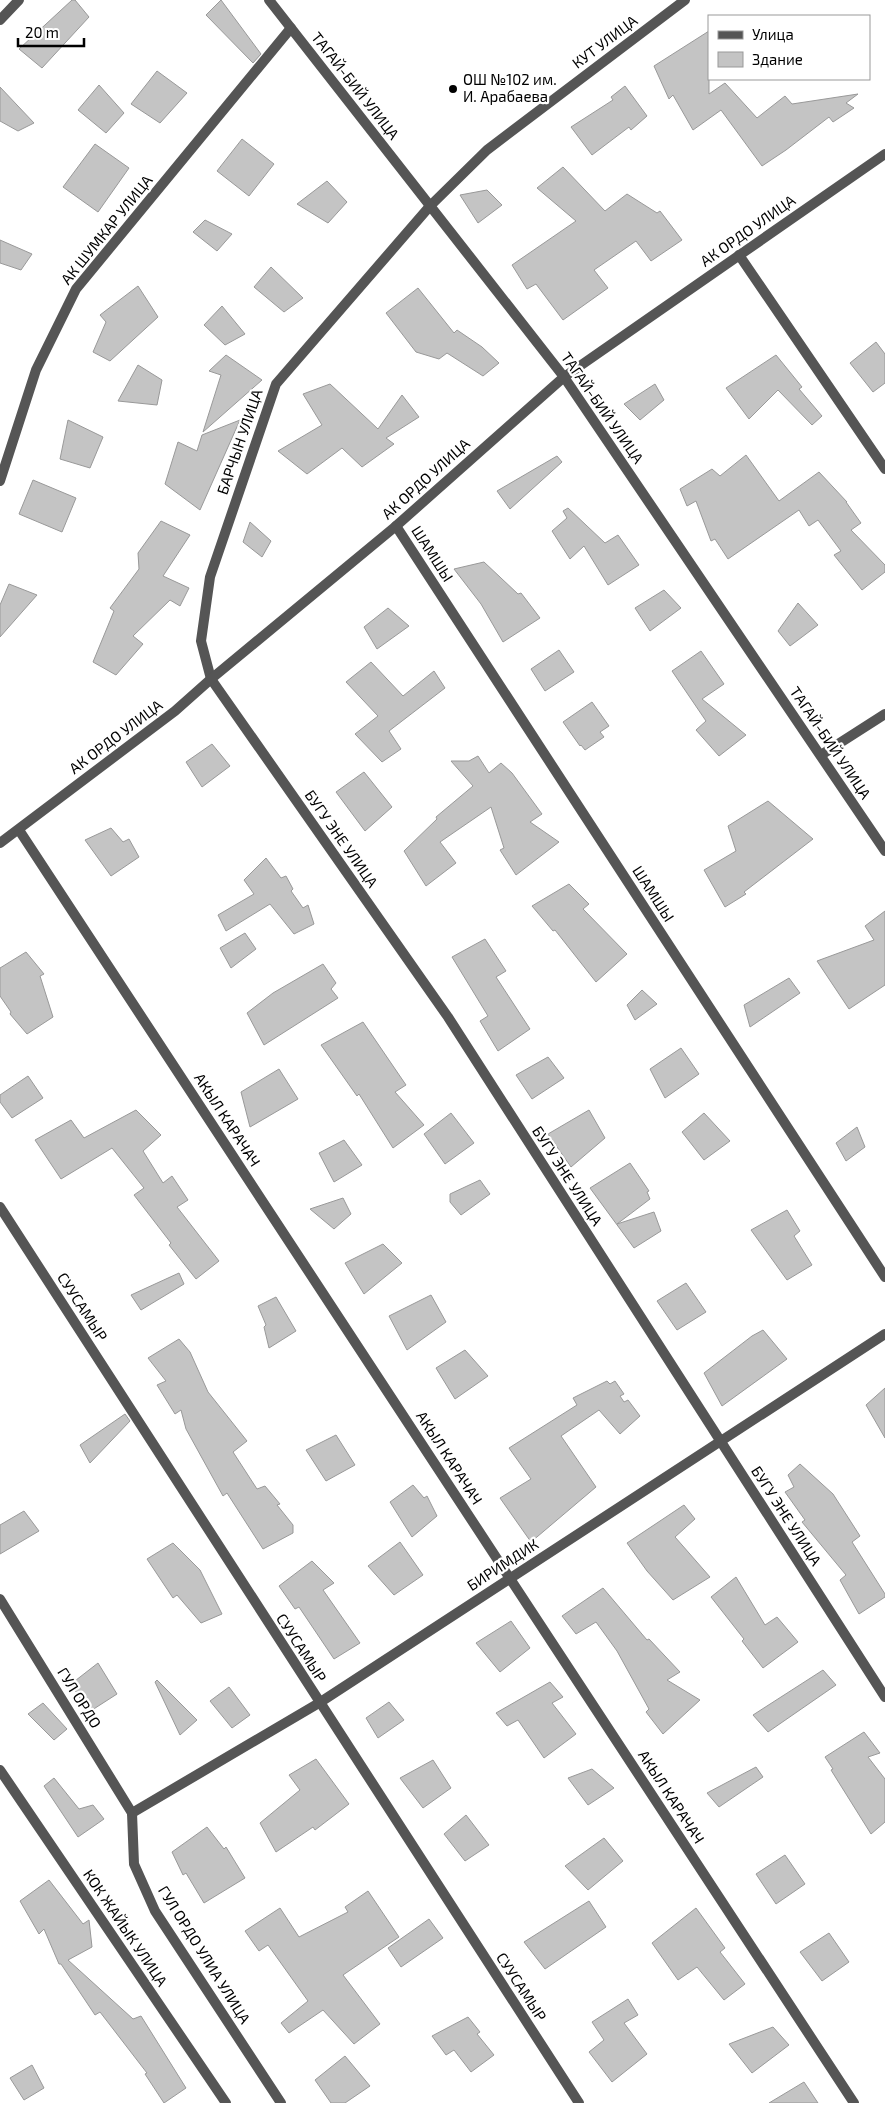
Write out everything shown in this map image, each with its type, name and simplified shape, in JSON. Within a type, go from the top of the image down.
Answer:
[{"type":"street","points":[[0,20],[19,0]]},
{"type":"street","name":"ТАГАЙ-БИЙ УЛИЦА","points":[[269,0],[564,377],[885,851]]},
{"type":"street","name":"КУТ УЛИЦА","points":[[430,206],[487,150],[685,0]]},
{"type":"street","name":"АК ШУМКАР УЛИЦА","points":[[0,481],[36,370],[76,289],[291,28]]},
{"type":"street","name":"АК ОРДО УЛИЦА","points":[[0,843],[20,830],[175,711],[396,526],[564,377],[885,154]]},
{"type":"street","name":"БАРЧЫН УЛИЦА","points":[[211,679],[201,641],[210,577],[276,384],[430,206]]},
{"type":"street","points":[[739,256],[885,469]]},
{"type":"street","name":"ШАМШЫ","points":[[396,526],[885,1277]]},
{"type":"street","name":"БУГУ ЭНЕ УЛИЦА","points":[[211,679],[448,1017],[719,1442],[885,1697]]},
{"type":"street","points":[[821,755],[885,714]]},
{"type":"street","name":"АКЫЛ КАРАЧАЧ","points":[[20,830],[854,2103]]},
{"type":"street","name":"СУУСАМЫР","points":[[0,1208],[579,2103]]},
{"type":"street","name":"БИРИМДИК","points":[[132,1813],[319,1703],[885,1334]]},
{"type":"street","name":"ГУЛ ОРДО","points":[[0,1599],[132,1813]]},
{"type":"street","name":"КОК ЖАЙЫК УЛИЦА","points":[[0,1770],[226,2103]]},
{"type":"street","name":"ГУЛ ОРДО УЛИА УЛИЦА","points":[[132,1813],[134,1864],[155,1911],[281,2103]]},
{"type":"building","points":[[72,0],[75,0],[89,17],[42,68],[19,49]]},
{"type":"building","points":[[221,0],[261,54],[253,63],[206,15]]},
{"type":"building","points":[[708,32],[709,94],[725,83],[757,118],[785,96],[792,104],[858,94],[846,103],[854,108],[833,122],[829,117],[762,166],[721,110],[693,130],[673,95],[669,99],[654,66]]},
{"type":"building","points":[[157,71],[187,93],[160,123],[131,104]]},
{"type":"building","points":[[99,85],[124,113],[106,133],[78,110]]},
{"type":"building","points":[[625,86],[647,116],[631,130],[629,127],[592,155],[571,127],[613,100],[611,97]]},
{"type":"building","points":[[0,87],[34,123],[18,131],[0,121]]},
{"type":"building","points":[[242,139],[274,164],[249,196],[217,171]]},
{"type":"building","points":[[95,144],[129,168],[98,212],[63,187]]},
{"type":"building","points":[[563,167],[605,211],[627,194],[657,213],[660,211],[682,240],[651,261],[636,241],[594,270],[608,288],[563,320],[536,284],[527,289],[512,265],[576,221],[537,188]]},
{"type":"building","points":[[327,181],[347,202],[328,223],[297,204]]},
{"type":"building","points":[[487,190],[502,205],[478,223],[460,195]]},
{"type":"building","points":[[205,220],[232,234],[217,251],[193,232]]},
{"type":"building","points":[[0,240],[32,254],[21,270],[0,263]]},
{"type":"building","points":[[271,267],[303,298],[284,312],[254,287]]},
{"type":"building","points":[[138,286],[158,317],[110,361],[93,352],[106,322],[100,315]]},
{"type":"building","points":[[418,288],[454,333],[457,330],[482,347],[499,363],[483,376],[447,353],[439,359],[416,352],[386,313]]},
{"type":"building","points":[[222,306],[245,334],[225,345],[204,325]]},
{"type":"building","points":[[876,342],[885,354],[885,383],[873,392],[850,363]]},
{"type":"building","points":[[226,355],[262,380],[203,432],[221,375],[209,371]]},
{"type":"building","points":[[776,355],[802,387],[799,389],[822,416],[812,425],[778,390],[749,419],[726,388]]},
{"type":"building","points":[[138,365],[162,380],[157,405],[118,401]]},
{"type":"building","points":[[330,384],[378,429],[402,395],[419,417],[386,438],[394,444],[362,467],[342,448],[307,474],[278,451],[322,425],[303,394]]},
{"type":"building","points":[[655,384],[664,400],[640,420],[624,404]]},
{"type":"building","points":[[68,420],[103,437],[90,468],[60,459]]},
{"type":"building","points":[[240,420],[200,510],[165,484],[178,442],[197,451],[202,435]]},
{"type":"building","points":[[746,455],[779,501],[819,472],[847,502],[861,523],[851,530],[885,565],[885,572],[862,590],[834,555],[841,551],[818,520],[809,526],[799,510],[728,559],[715,539],[711,541],[696,501],[687,506],[680,489],[712,469],[720,476]]},
{"type":"building","points":[[557,456],[562,462],[510,509],[497,491]]},
{"type":"building","points":[[33,480],[76,498],[62,532],[19,514]]},
{"type":"building","points":[[568,508],[605,543],[618,535],[639,565],[608,585],[584,546],[570,559],[552,531],[567,518],[563,511]]},
{"type":"building","points":[[161,521],[190,535],[163,576],[189,588],[180,606],[170,600],[133,636],[143,644],[116,675],[93,662],[114,611],[110,608],[139,569],[138,553]]},
{"type":"building","points":[[250,522],[271,541],[262,557],[243,542]]},
{"type":"building","points":[[484,562],[518,594],[521,593],[540,618],[503,642],[481,604],[454,569]]},
{"type":"building","points":[[9,584],[37,595],[0,637],[0,605]]},
{"type":"building","points":[[664,590],[681,608],[650,631],[635,608]]},
{"type":"building","points":[[798,603],[818,625],[790,646],[778,631]]},
{"type":"building","points":[[388,608],[409,626],[377,649],[364,627]]},
{"type":"building","points":[[559,650],[574,672],[545,691],[531,669]]},
{"type":"building","points":[[701,651],[724,684],[702,699],[746,735],[719,756],[696,730],[706,721],[672,671]]},
{"type":"building","points":[[371,662],[403,696],[434,671],[445,688],[389,731],[401,749],[382,762],[355,734],[378,716],[346,682]]},
{"type":"building","points":[[592,702],[609,726],[600,732],[604,737],[585,750],[563,722]]},
{"type":"building","points":[[212,744],[230,766],[202,787],[186,762]]},
{"type":"building","points":[[478,756],[489,773],[501,763],[512,773],[542,814],[530,822],[559,842],[516,875],[500,850],[504,848],[491,807],[440,842],[456,863],[426,886],[404,851],[437,819],[436,817],[473,786],[451,761],[469,761]]},
{"type":"building","points":[[364,772],[392,807],[365,831],[336,792]]},
{"type":"building","points":[[768,801],[813,839],[744,892],[746,894],[725,907],[704,870],[736,851],[728,826]]},
{"type":"building","points":[[111,828],[123,842],[129,839],[139,857],[111,876],[85,840]]},
{"type":"building","points":[[266,858],[281,878],[286,876],[293,889],[291,891],[303,908],[308,905],[314,924],[294,934],[270,904],[226,931],[218,915],[254,894],[244,880]]},
{"type":"building","points":[[569,884],[589,904],[583,909],[627,954],[596,982],[555,930],[553,931],[532,906]]},
{"type":"building","points":[[885,911],[885,985],[849,1009],[817,961],[874,940],[865,926]]},
{"type":"building","points":[[245,933],[256,949],[231,968],[220,948]]},
{"type":"building","points":[[485,939],[506,971],[496,977],[530,1029],[498,1051],[480,1021],[488,1016],[452,957]]},
{"type":"building","points":[[26,952],[44,974],[40,976],[53,1017],[27,1034],[10,1014],[11,1012],[0,996],[0,968]]},
{"type":"building","points":[[323,964],[336,983],[331,989],[338,998],[264,1045],[247,1013],[273,993]]},
{"type":"building","points":[[789,978],[800,993],[750,1027],[744,1005]]},
{"type":"building","points":[[642,990],[657,1004],[635,1020],[627,1005]]},
{"type":"building","points":[[363,1022],[406,1085],[395,1092],[424,1125],[393,1148],[359,1094],[357,1096],[321,1045]]},
{"type":"building","points":[[681,1048],[699,1074],[665,1098],[650,1069]]},
{"type":"building","points":[[548,1057],[564,1078],[532,1099],[516,1075]]},
{"type":"building","points":[[279,1069],[298,1099],[250,1127],[241,1092]]},
{"type":"building","points":[[28,1076],[43,1098],[12,1118],[0,1102],[0,1095]]},
{"type":"building","points":[[136,1110],[161,1135],[143,1151],[163,1183],[172,1176],[188,1200],[177,1207],[219,1261],[196,1279],[169,1245],[171,1243],[134,1195],[144,1188],[112,1148],[61,1179],[35,1140],[71,1120],[84,1138]]},
{"type":"building","points":[[589,1110],[605,1138],[571,1167],[548,1134]]},
{"type":"building","points":[[451,1113],[474,1143],[445,1164],[424,1134]]},
{"type":"building","points":[[704,1113],[730,1141],[704,1160],[682,1132]]},
{"type":"building","points":[[857,1127],[865,1147],[846,1161],[836,1143]]},
{"type":"building","points":[[344,1140],[362,1165],[334,1182],[319,1153]]},
{"type":"building","points":[[630,1163],[649,1191],[647,1192],[650,1199],[617,1224],[654,1212],[661,1231],[634,1248],[590,1188]]},
{"type":"building","points":[[480,1180],[490,1194],[461,1215],[450,1202],[450,1194]]},
{"type":"building","points":[[343,1198],[351,1214],[334,1229],[310,1209]]},
{"type":"building","points":[[787,1210],[800,1231],[794,1236],[812,1265],[787,1280],[751,1230]]},
{"type":"building","points":[[383,1244],[402,1263],[364,1294],[345,1263]]},
{"type":"building","points":[[179,1273],[184,1284],[141,1310],[131,1295]]},
{"type":"building","points":[[686,1283],[706,1312],[677,1330],[657,1301]]},
{"type":"building","points":[[431,1295],[446,1322],[407,1350],[389,1316]]},
{"type":"building","points":[[276,1297],[296,1331],[269,1348],[264,1327],[266,1325],[258,1306]]},
{"type":"building","points":[[763,1330],[787,1359],[722,1406],[704,1373],[752,1336]]},
{"type":"building","points":[[179,1339],[190,1352],[208,1392],[247,1441],[233,1452],[257,1489],[265,1486],[280,1504],[277,1505],[293,1525],[293,1533],[263,1549],[227,1493],[223,1496],[186,1429],[181,1410],[175,1414],[157,1385],[166,1381],[148,1358]]},
{"type":"building","points":[[465,1350],[488,1376],[455,1399],[436,1368]]},
{"type":"building","points":[[607,1381],[610,1384],[615,1381],[624,1394],[620,1396],[624,1402],[628,1400],[640,1416],[620,1434],[599,1410],[561,1436],[596,1487],[531,1542],[500,1498],[531,1479],[509,1448],[577,1405],[573,1398]]},
{"type":"building","points":[[885,1388],[885,1438],[866,1405]]},
{"type":"building","points":[[125,1414],[130,1421],[90,1463],[80,1445]]},
{"type":"building","points":[[336,1435],[355,1465],[326,1481],[306,1450]]},
{"type":"building","points":[[800,1464],[833,1494],[860,1536],[852,1542],[885,1594],[885,1597],[859,1614],[840,1580],[846,1575],[802,1522],[805,1520],[785,1492],[794,1487],[788,1475]]},
{"type":"building","points":[[413,1485],[424,1498],[427,1496],[437,1516],[412,1537],[390,1502]]},
{"type":"building","points":[[684,1505],[695,1519],[675,1537],[710,1577],[673,1600],[647,1571],[627,1543]]},
{"type":"building","points":[[24,1511],[39,1531],[0,1554],[0,1525]]},
{"type":"building","points":[[400,1542],[423,1575],[394,1595],[368,1566]]},
{"type":"building","points":[[173,1543],[200,1570],[222,1614],[201,1623],[177,1595],[173,1598],[147,1559]]},
{"type":"building","points":[[312,1561],[334,1583],[323,1590],[360,1643],[334,1659],[299,1607],[295,1609],[279,1586]]},
{"type":"building","points":[[736,1577],[765,1625],[777,1617],[798,1642],[763,1668],[742,1641],[744,1639],[711,1597]]},
{"type":"building","points":[[603,1588],[647,1640],[649,1639],[680,1672],[667,1680],[700,1700],[663,1734],[646,1712],[649,1709],[617,1651],[596,1622],[576,1634],[562,1616]]},
{"type":"building","points":[[511,1621],[530,1648],[500,1672],[476,1643]]},
{"type":"building","points":[[98,1663],[117,1694],[89,1712],[71,1684]]},
{"type":"building","points":[[823,1670],[836,1685],[768,1732],[753,1715]]},
{"type":"building","points":[[157,1680],[197,1720],[180,1735],[155,1682]]},
{"type":"building","points":[[550,1682],[563,1697],[552,1703],[576,1734],[544,1758],[518,1720],[507,1726],[496,1713]]},
{"type":"building","points":[[229,1687],[250,1715],[232,1728],[210,1701]]},
{"type":"building","points":[[389,1702],[404,1720],[378,1738],[366,1718]]},
{"type":"building","points":[[43,1703],[67,1729],[54,1740],[28,1714]]},
{"type":"building","points":[[864,1732],[880,1753],[868,1757],[885,1779],[885,1822],[871,1834],[831,1770],[833,1769],[825,1757]]},
{"type":"building","points":[[316,1759],[349,1804],[315,1830],[313,1827],[276,1852],[260,1823],[300,1790],[289,1775]]},
{"type":"building","points":[[433,1760],[451,1788],[423,1808],[400,1778]]},
{"type":"building","points":[[756,1767],[763,1777],[719,1807],[707,1793]]},
{"type":"building","points":[[592,1769],[614,1788],[588,1805],[568,1778]]},
{"type":"building","points":[[54,1778],[79,1809],[93,1805],[104,1819],[78,1837],[44,1786]]},
{"type":"building","points":[[466,1815],[489,1845],[465,1861],[444,1834]]},
{"type":"building","points":[[207,1827],[224,1849],[226,1847],[245,1878],[204,1903],[186,1873],[183,1875],[172,1852]]},
{"type":"building","points":[[604,1838],[623,1861],[588,1890],[565,1866]]},
{"type":"building","points":[[785,1855],[805,1884],[776,1904],[756,1874]]},
{"type":"building","points":[[49,1880],[83,1924],[89,1920],[92,1947],[68,1960],[133,2019],[141,2016],[186,2088],[164,2103],[145,2074],[147,2073],[100,2012],[95,2015],[61,1964],[59,1964],[44,1929],[39,1934],[20,1901]]},
{"type":"building","points":[[368,1891],[399,1937],[343,1975],[380,2024],[354,2044],[323,2010],[289,2033],[281,2023],[308,2001],[268,1945],[259,1951],[245,1931],[280,1908],[299,1937],[348,1912],[345,1907]]},
{"type":"building","points":[[589,1901],[606,1927],[545,1969],[524,1942]]},
{"type":"building","points":[[696,1908],[725,1948],[720,1952],[745,1984],[724,2000],[697,1967],[678,1980],[652,1943]]},
{"type":"building","points":[[429,1919],[443,1938],[401,1967],[388,1948]]},
{"type":"building","points":[[829,1933],[849,1962],[822,1981],[800,1952]]},
{"type":"building","points":[[628,1999],[638,2015],[624,2023],[647,2054],[612,2082],[589,2052],[604,2040],[592,2022]]},
{"type":"building","points":[[468,2017],[480,2032],[477,2034],[494,2055],[471,2072],[454,2050],[446,2055],[432,2036]]},
{"type":"building","points":[[773,2027],[789,2045],[752,2073],[729,2044]]},
{"type":"building","points":[[345,2056],[370,2086],[345,2103],[331,2103],[315,2080]]},
{"type":"building","points":[[32,2065],[44,2088],[24,2100],[10,2078]]},
{"type":"building","points":[[804,2082],[818,2103],[769,2103]]},
{"type":"place","name":"ОШ №102 им. И. Арабаева","points":[[453,89]]}]
